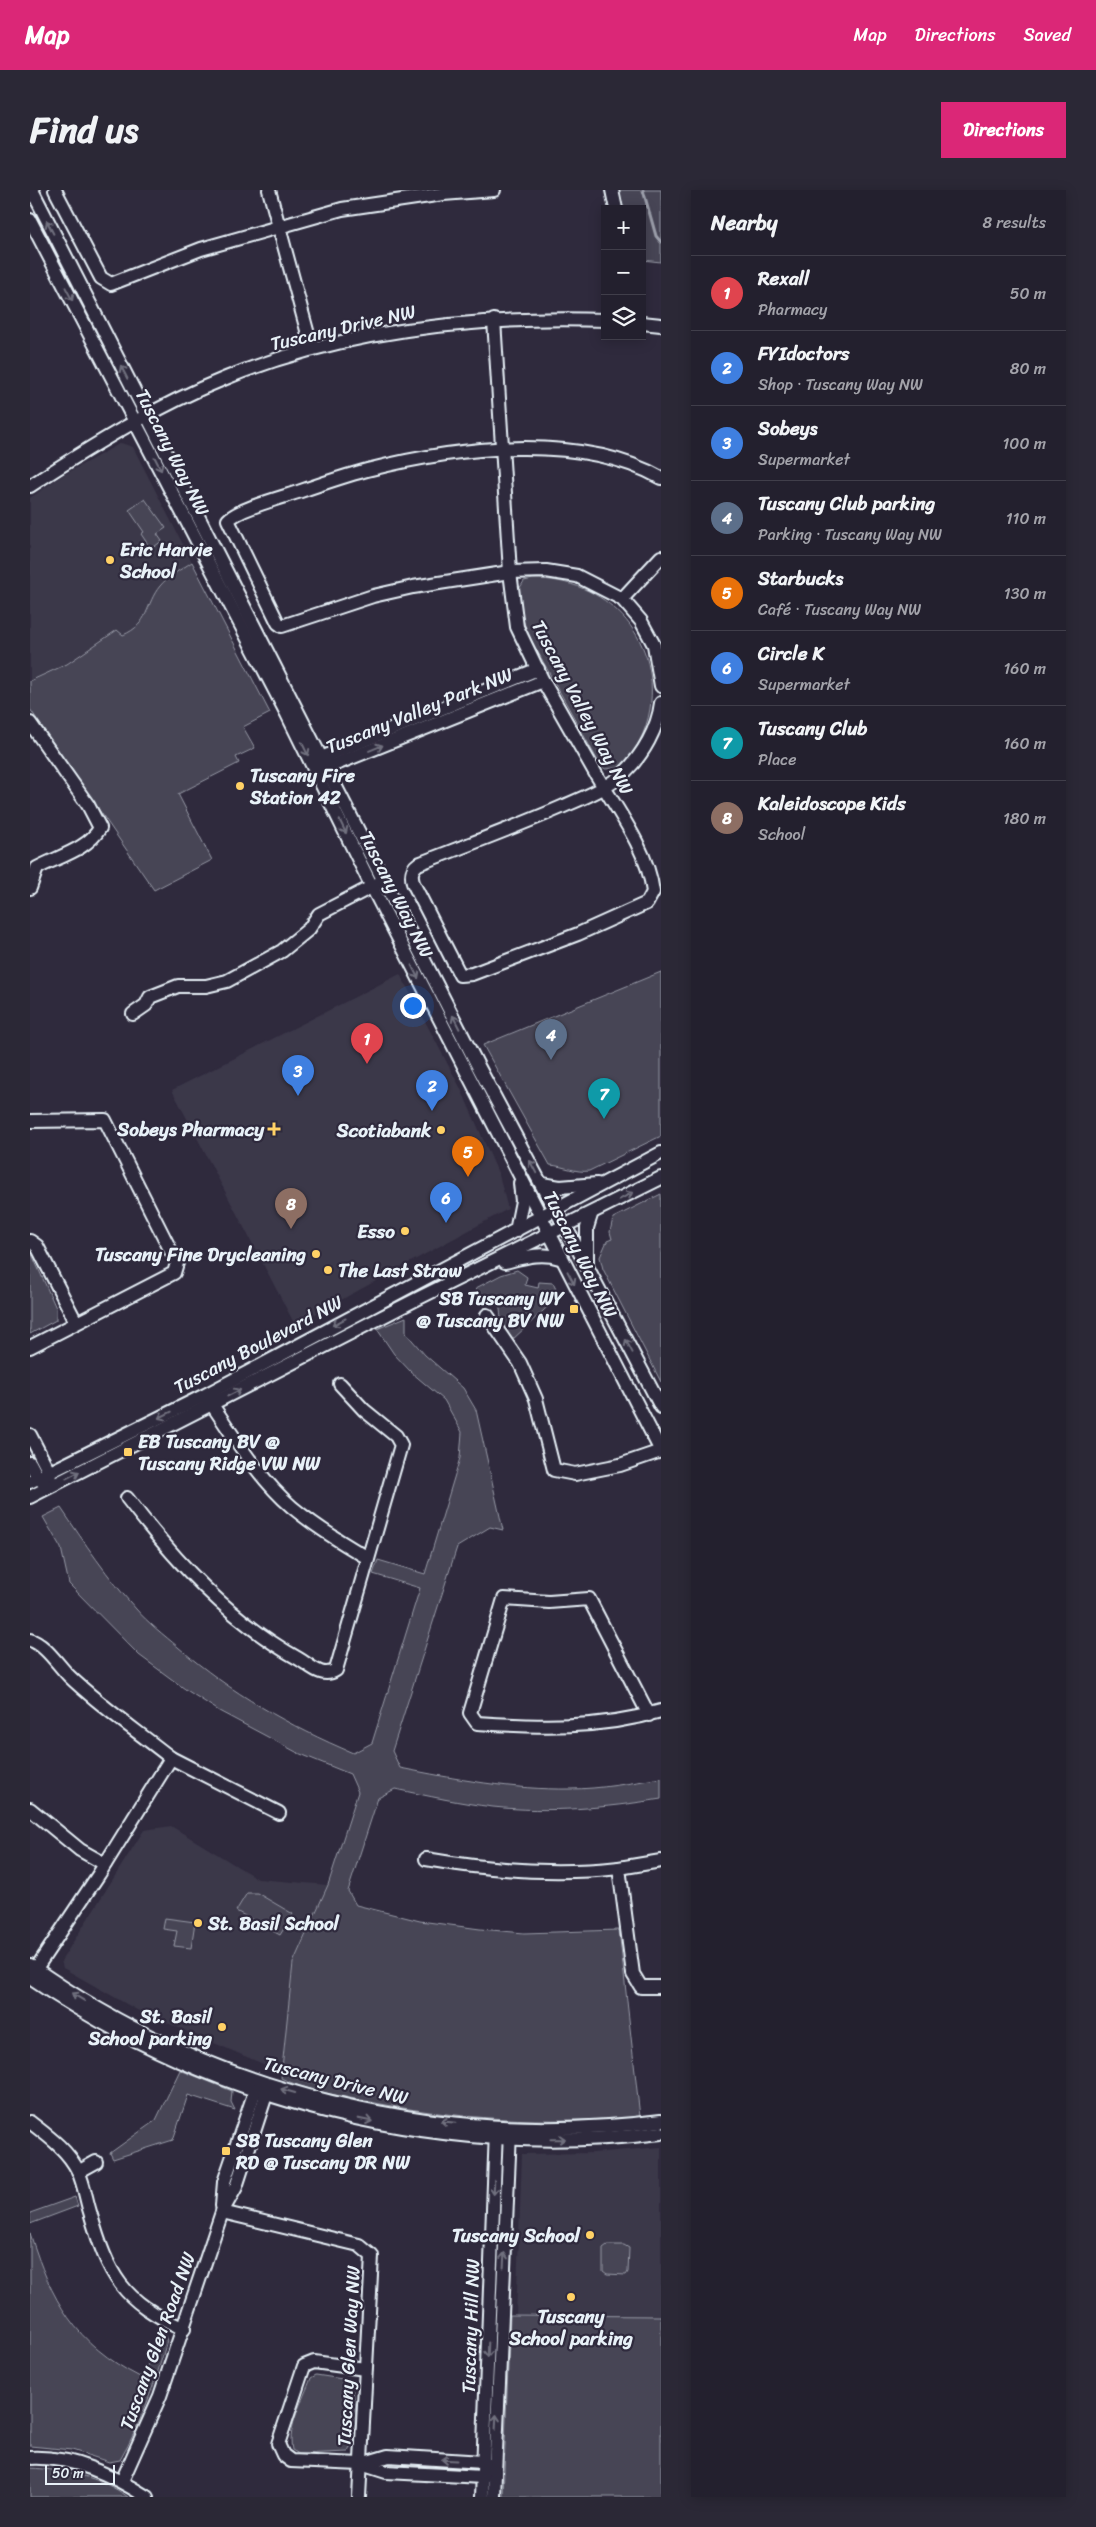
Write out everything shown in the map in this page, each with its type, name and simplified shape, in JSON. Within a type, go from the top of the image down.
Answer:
[{"type":"street","name":"Tuscany Way NW","points":[[32,190],[141,418],[320,764],[520,1178],[661,1451]]},
{"type":"street","points":[[56,190],[101,278],[111,284],[201,249],[342,209],[443,194],[494,190]]},
{"type":"street","points":[[269,190],[312,349]]},
{"type":"street","points":[[612,190],[615,205]]},
{"type":"street","name":"Tuscany Way NW","points":[[30,220],[141,418]]},
{"type":"street","name":"Tuscany Drive NW","points":[[30,486],[84,450],[141,418],[227,378],[312,349],[405,329],[494,320],[601,320]]},
{"type":"street","name":"Tuscany Valley Way NW","points":[[494,320],[510,572],[517,627],[540,675],[604,787],[635,842],[649,870],[654,892],[647,903],[578,934],[466,976],[458,972],[413,883],[412,871],[416,866],[547,813],[604,787]]},
{"type":"street","points":[[646,323],[661,325]]},
{"type":"street","points":[[661,478],[642,468],[606,457],[559,450],[503,449],[447,455],[367,470],[269,501],[228,520],[228,524],[278,623],[288,626],[334,608],[381,594],[442,582],[510,572],[546,571],[577,576],[622,598],[640,621],[654,644],[661,686]]},
{"type":"street","points":[[622,598],[661,557]]},
{"type":"street","name":"Tuscany Valley Park NW","points":[[320,764],[540,675]]},
{"type":"street","points":[[604,787],[624,772],[642,751],[653,731],[661,703]]},
{"type":"street","points":[[30,723],[88,805],[100,828],[94,839],[85,845],[37,868],[30,888]]},
{"type":"street","name":"Tuscany Way NW","points":[[378,884],[566,1226],[661,1407]]},
{"type":"street","points":[[133,1014],[146,1005],[150,997],[178,986],[206,986],[227,981],[282,951],[309,929],[319,914],[378,884]]},
{"type":"street","points":[[30,1121],[106,1120],[177,1263],[174,1273],[30,1347]]},
{"type":"street","name":"Tuscany Boulevard NW","points":[[30,1497],[208,1400],[382,1299],[541,1218],[661,1153]]},
{"type":"street","points":[[516,1231],[522,1201],[520,1178]]},
{"type":"street","name":"Tuscany Boulevard NW","points":[[39,1478],[208,1400],[590,1215],[661,1178]]},
{"type":"street","points":[[542,1184],[560,1188],[605,1184]]},
{"type":"street","points":[[587,1267],[586,1242],[590,1215]]},
{"type":"street","points":[[30,1242],[37,1246],[76,1322]]},
{"type":"street","points":[[478,1268],[534,1254],[560,1258]]},
{"type":"street","points":[[487,1315],[520,1363],[536,1399],[554,1470],[575,1474],[620,1465],[661,1451]]},
{"type":"street","points":[[126,1498],[160,1542],[206,1591],[246,1626],[279,1649],[322,1674],[330,1674],[336,1670],[401,1445],[396,1436],[364,1410],[340,1384]]},
{"type":"street","points":[[208,1400],[234,1440],[275,1490],[292,1507],[331,1537],[368,1558]]},
{"type":"street","points":[[30,1435],[39,1478]]},
{"type":"street","points":[[30,1463],[39,1478],[50,1487]]},
{"type":"street","points":[[504,1599],[549,1602],[589,1599],[655,1713],[593,1725],[540,1727],[477,1723],[470,1713],[504,1599]]},
{"type":"street","points":[[30,1640],[37,1642],[60,1667],[98,1702],[171,1758],[279,1813]]},
{"type":"street","points":[[31,1972],[105,1864],[171,1758]]},
{"type":"street","points":[[30,1809],[80,1850],[105,1864]]},
{"type":"street","points":[[426,1859],[503,1869],[546,1871],[619,1868],[661,1861]]},
{"type":"street","points":[[619,1868],[633,1974],[641,1988],[661,1987]]},
{"type":"street","name":"Tuscany Drive NW","points":[[31,1972],[150,2036],[217,2066],[262,2090],[496,2132],[588,2139],[661,2133]]},
{"type":"street","name":"Tuscany Glen Road NW","points":[[122,2481],[154,2412],[184,2330],[222,2212],[224,2182],[262,2090]]},
{"type":"street","name":"Tuscany Drive NW","points":[[510,2133],[661,2121]]},
{"type":"street","points":[[30,2122],[52,2139],[78,2172],[104,2257],[119,2284],[138,2305],[184,2330]]},
{"type":"street","name":"Tuscany Hill NW","points":[[483,2462],[496,2132]]},
{"type":"street","name":"Tuscany Hill NW","points":[[482,2497],[488,2474],[510,2133]]},
{"type":"street","points":[[78,2172],[96,2162]]},
{"type":"street","name":"Tuscany Glen Way NW","points":[[222,2212],[359,2245],[372,2256],[359,2497]]},
{"type":"street","points":[[361,2464],[388,2456],[483,2462],[488,2474],[386,2472],[361,2464],[291,2461],[283,2455],[278,2444],[304,2366],[314,2362],[366,2369]]},
{"type":"street","points":[[30,2458],[83,2464],[122,2481],[147,2497]]},
{"type":"street","name":"Tuscany Hill NW","points":[[488,2474],[494,2497]]},
{"type":"shaded area","points":[[619,190],[661,190],[661,262],[646,260],[646,205],[621,205]]},
{"type":"shaded area","name":"Eric Harvie School","points":[[121,443],[133,447],[192,562],[160,585],[145,618],[135,629],[123,635],[117,630],[67,664],[30,681],[30,498],[60,477]]},
{"type":"shaded area","points":[[145,499],[166,528],[157,534],[162,541],[151,549],[141,534],[144,532],[129,510]]},
{"type":"shaded area","points":[[192,562],[270,713],[243,727],[255,748],[236,757],[239,763],[178,794],[212,860],[154,890],[30,709],[30,681],[67,664],[117,630],[123,635],[132,630],[143,619],[155,593],[163,582]]},
{"type":"shaded area","points":[[533,579],[559,581],[583,589],[605,600],[623,616],[637,636],[646,658],[651,682],[650,709],[646,726],[639,742],[630,756],[618,768],[605,769],[598,761],[530,638],[521,615],[518,591],[524,581]]},
{"type":"shaded area","points":[[661,972],[661,1136],[589,1171],[579,1171],[550,1165],[483,1045]]},
{"type":"shaded area","points":[[400,974],[461,1089],[499,1175],[508,1209],[295,1325],[172,1090]]},
{"type":"shaded area","points":[[661,1194],[661,1382],[603,1269],[600,1257],[607,1241],[612,1239],[610,1232],[613,1218]]},
{"type":"shaded area","points":[[30,1250],[56,1308],[56,1320],[30,1334]]},
{"type":"shaded area","points":[[517,1270],[527,1277],[525,1285],[538,1288],[539,1282],[553,1283],[559,1296],[511,1341],[501,1321],[498,1303],[488,1299],[480,1299],[476,1288],[501,1275]]},
{"type":"shaded area","points":[[406,1317],[406,1333],[425,1355],[463,1388],[476,1410],[503,1530],[490,1527],[457,1547],[392,1751],[400,1768],[485,1783],[549,1789],[593,1788],[661,1778],[661,1799],[598,1807],[535,1810],[493,1807],[395,1789],[378,1798],[348,1891],[356,1905],[420,1921],[524,1933],[619,1930],[640,2117],[535,2120],[465,2116],[396,2107],[341,2096],[310,2089],[281,2078],[293,1963],[328,1885],[358,1792],[350,1774],[298,1753],[219,1711],[139,1655],[69,1584],[61,1548],[43,1517],[61,1508],[87,1547],[141,1614],[198,1664],[240,1694],[283,1720],[353,1753],[372,1743],[420,1588],[373,1574],[378,1560],[425,1574],[460,1458],[462,1432],[444,1400],[411,1372],[394,1354],[377,1329]]},
{"type":"shaded area","name":"St. Basil School","points":[[171,1826],[258,1879],[328,1885],[293,1963],[282,2072],[137,2010],[63,1968],[61,1961],[144,1830]]},
{"type":"shaded area","points":[[247,1893],[257,1893],[293,1914],[280,1935],[236,1911]]},
{"type":"shaded area","points":[[165,1918],[195,1922],[191,1948],[174,1946],[177,1931],[163,1929]]},
{"type":"shaded area","points":[[180,2070],[232,2091],[231,2102],[235,2110],[188,2095],[173,2140],[113,2159],[110,2153],[156,2120]]},
{"type":"shaded area","name":"Tuscany School","points":[[661,2147],[661,2316],[516,2316],[522,2154],[593,2153]]},
{"type":"shaded area","points":[[75,2197],[78,2206],[30,2224],[30,2213]]},
{"type":"shaded area","points":[[30,2233],[47,2279],[68,2318],[98,2350],[117,2364],[140,2377],[165,2336],[167,2341],[147,2402],[120,2460],[109,2462],[72,2450],[30,2446]]},
{"type":"shaded area","points":[[607,2245],[624,2245],[629,2248],[628,2272],[626,2275],[607,2274],[603,2271],[603,2248]]},
{"type":"shaded area","points":[[510,2315],[661,2316],[661,2497],[503,2497]]},
{"type":"shaded area","points":[[316,2375],[349,2380],[354,2397],[356,2416],[354,2435],[348,2452],[299,2454],[292,2450],[291,2441],[294,2422],[311,2378]]},
{"type":"shaded area","points":[[30,2468],[56,2470],[81,2475],[106,2484],[128,2497],[30,2497]]},
{"type":"waterway","points":[[643,190],[656,236],[661,242]]},
{"type":"place","name":"Eric Harvie School","points":[[110,560]]},
{"type":"place","name":"Tuscany Fire Station 42","points":[[240,786]]},
{"type":"place","name":"Tuscany Club parking","points":[[551,1060]]},
{"type":"place","name":"Rexall","points":[[367,1064]]},
{"type":"place","name":"Sobeys","points":[[298,1096]]},
{"type":"place","name":"FYIdoctors","points":[[432,1111]]},
{"type":"place","name":"Tuscany Club","points":[[604,1119]]},
{"type":"place","name":"Sobeys Pharmacy","points":[[274,1129]]},
{"type":"place","name":"Scotiabank","points":[[441,1130]]},
{"type":"place","name":"Starbucks","points":[[468,1177]]},
{"type":"place","name":"Circle K","points":[[446,1223]]},
{"type":"place","name":"Kaleidoscope Kids","points":[[291,1229]]},
{"type":"place","name":"Esso","points":[[405,1231]]},
{"type":"place","name":"Tuscany Fine Drycleaning","points":[[316,1254]]},
{"type":"place","name":"The Last Straw","points":[[328,1270]]},
{"type":"place","name":"SB Tuscany WY @ Tuscany BV NW","points":[[574,1309]]},
{"type":"place","name":"EB Tuscany BV @ Tuscany Ridge VW NW","points":[[128,1452]]},
{"type":"place","name":"St. Basil School","points":[[198,1923]]},
{"type":"place","name":"St. Basil School parking","points":[[222,2027]]},
{"type":"place","name":"SB Tuscany Glen RD @ Tuscany DR NW","points":[[226,2151]]},
{"type":"place","name":"Tuscany School","points":[[590,2235]]},
{"type":"place","name":"Tuscany School parking","points":[[571,2297]]}]
